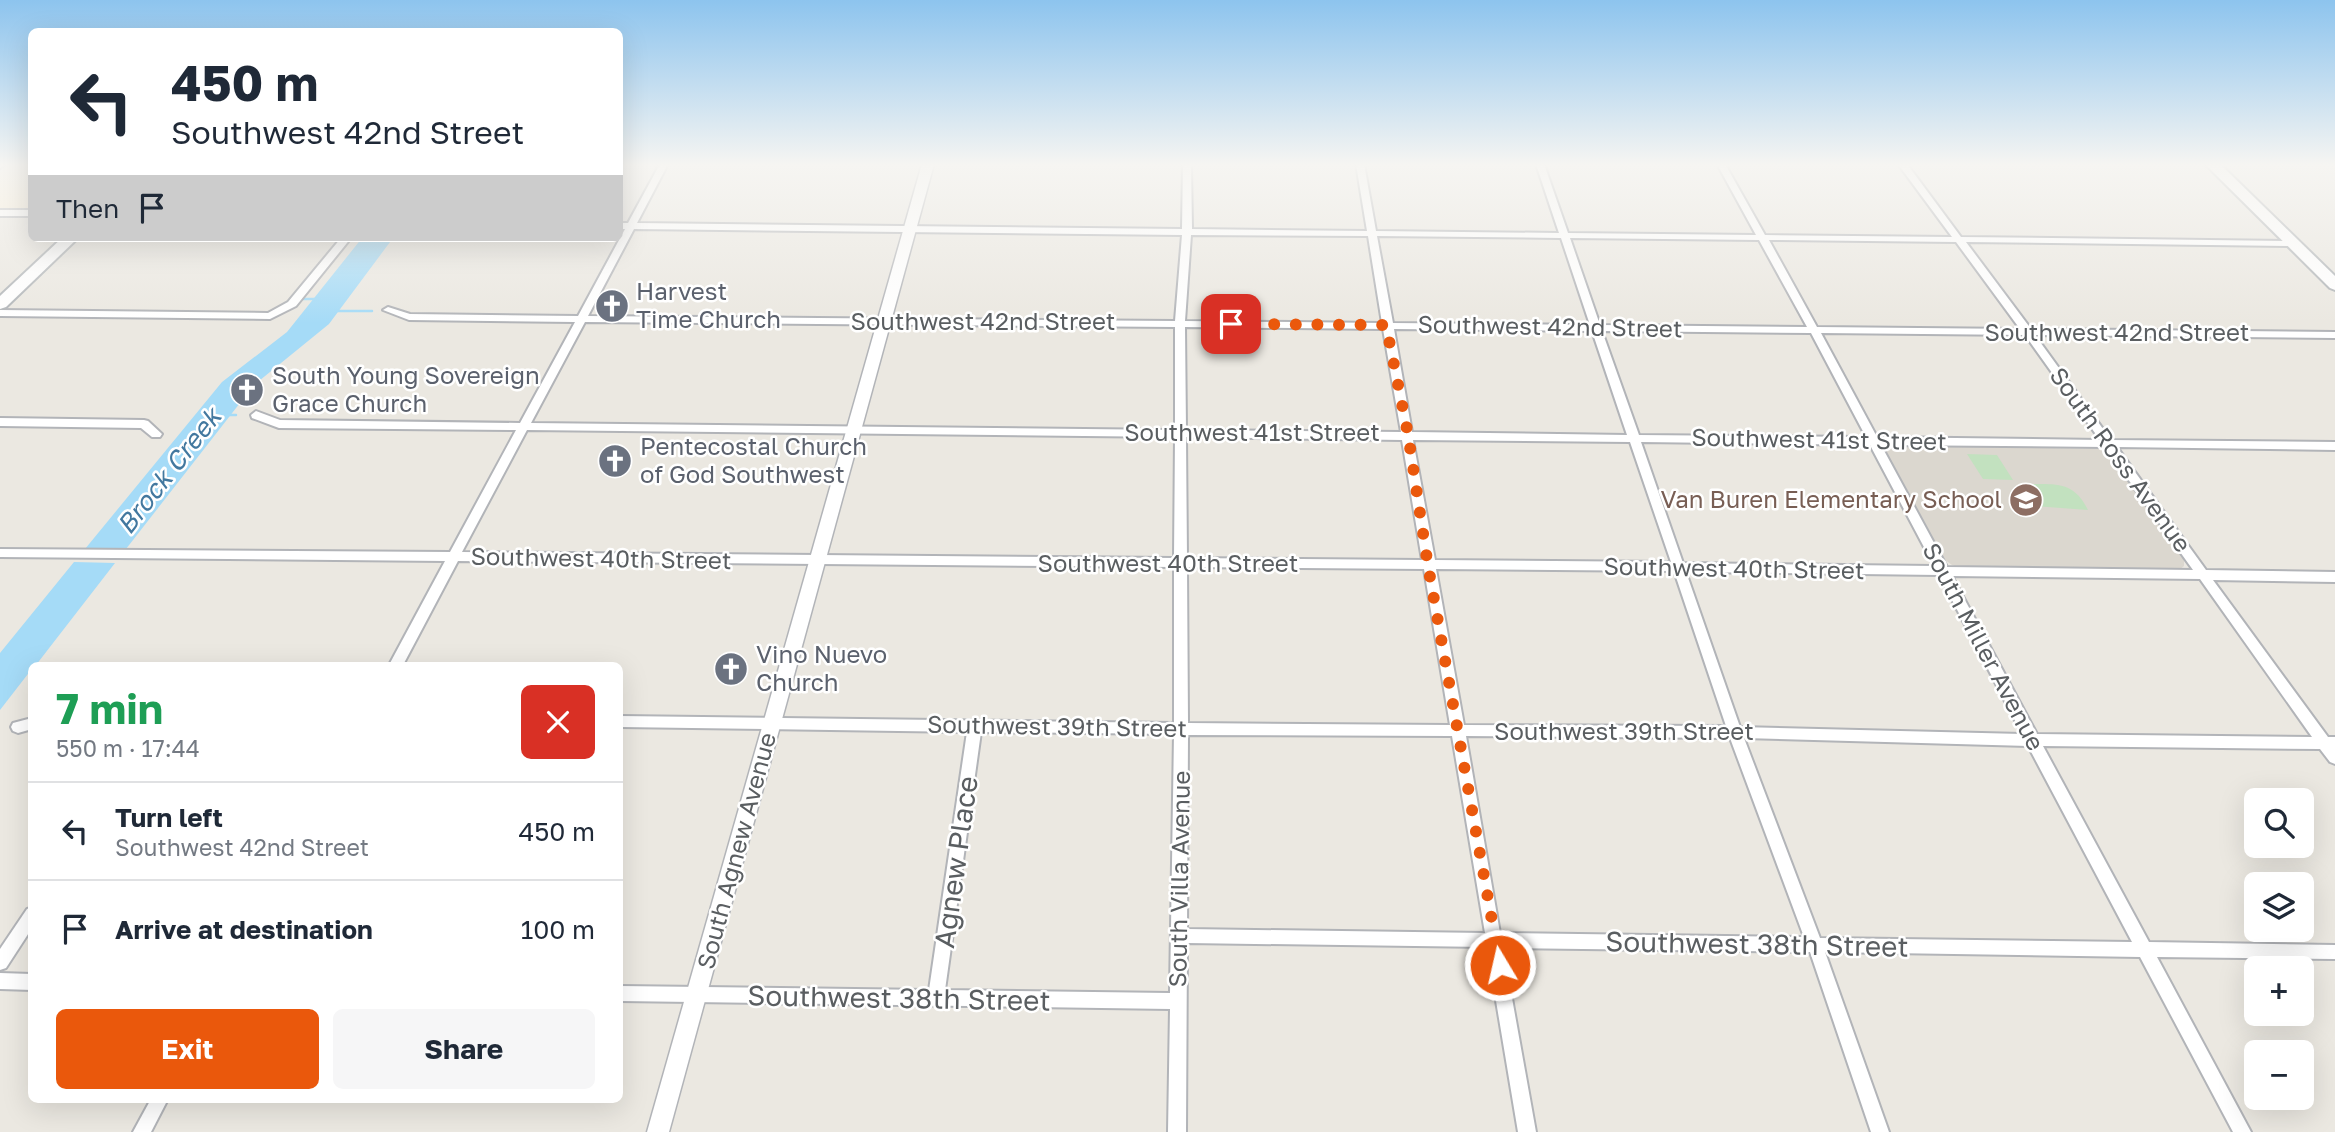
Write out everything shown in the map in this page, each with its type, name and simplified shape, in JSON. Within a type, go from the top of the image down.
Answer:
[{"type":"main road","points":[[2265,217],[2335,285]]},
{"type":"main road","points":[[0,293],[57,242]]},
{"type":"main road","points":[[0,304],[67,242]]},
{"type":"street","name":"South Agnew Avenue","points":[[658,1132],[912,217]]},
{"type":"street","name":"South Villa Avenue","points":[[1177,1132],[1181,729],[1178,564],[1180,323],[1187,217]]},
{"type":"street","points":[[1370,217],[1386,325],[1408,434],[1428,566],[1496,940],[1527,1132]]},
{"type":"street","points":[[1557,217],[1735,732],[1815,946],[1880,1132]]},
{"type":"street","name":"South Miller Avenue","points":[[1748,217],[1814,330],[2242,1132]]},
{"type":"street","name":"South Ross Avenue","points":[[1942,217],[2204,576],[2330,743],[2335,758]]},
{"type":"street","points":[[626,226],[908,231],[2292,243]]},
{"type":"street","points":[[0,313],[270,316],[292,304],[343,242]]},
{"type":"street","points":[[398,662],[583,318],[619,242]]},
{"type":"street","name":"Southwest 42nd Street","points":[[388,310],[409,317],[2335,335]]},
{"type":"street","name":"Southwest 41st Street","points":[[256,415],[279,424],[1633,436],[2335,446]]},
{"type":"street","points":[[0,422],[144,424],[156,433]]},
{"type":"street","name":"Southwest 40th Street","points":[[0,553],[1680,568],[2335,578]]},
{"type":"street","name":"Southwest 39th Street","points":[[623,720],[1181,729],[1735,732],[2033,740],[2330,743]]},
{"type":"street","name":"Agnew Place","points":[[936,998],[975,725]]},
{"type":"street","points":[[0,963],[28,920]]},
{"type":"street","name":"Southwest 38th Street","points":[[1179,936],[2335,952]]},
{"type":"street","points":[[0,981],[28,982]]},
{"type":"street","name":"Southwest 38th Street","points":[[623,994],[1179,1001]]},
{"type":"street","points":[[142,1132],[158,1103]]},
{"type":"shaded area","name":"Van Buren Elementary School","points":[[1888,445],[2100,449],[2110,455],[2184,559],[2184,566],[2179,570],[1959,568],[1940,556],[1884,453]]},
{"type":"green space","points":[[1967,454],[1997,455],[2013,480],[1983,479]]},
{"type":"green space","points":[[2028,484],[2056,485],[2070,489],[2088,510],[2034,506],[2025,495]]},
{"type":"water","name":"Brock Creek","points":[[359,242],[390,242],[329,324],[254,385],[126,549],[85,549],[222,382],[287,332]]},
{"type":"water","name":"Brock Creek","points":[[74,562],[115,563],[38,662],[28,662],[28,674],[0,710],[0,653]]},
{"type":"waterway","points":[[303,299],[319,299]]},
{"type":"waterway","points":[[335,311],[372,311]]},
{"type":"waterway","points":[[224,415],[236,415]]},
{"type":"place","name":"Harvest Time Church","points":[[612,306]]},
{"type":"place","name":"South Young Sovereign Grace Church","points":[[247,390]]},
{"type":"place","name":"Pentecostal Church of God Southwest","points":[[615,461]]},
{"type":"place","name":"Van Buren Elementary School","points":[[2026,500]]},
{"type":"place","name":"Vino Nuevo Church","points":[[731,669]]},
{"type":"route","points":[[1231,324],[1386,325],[1408,434],[1428,566],[1500,965]]}]
